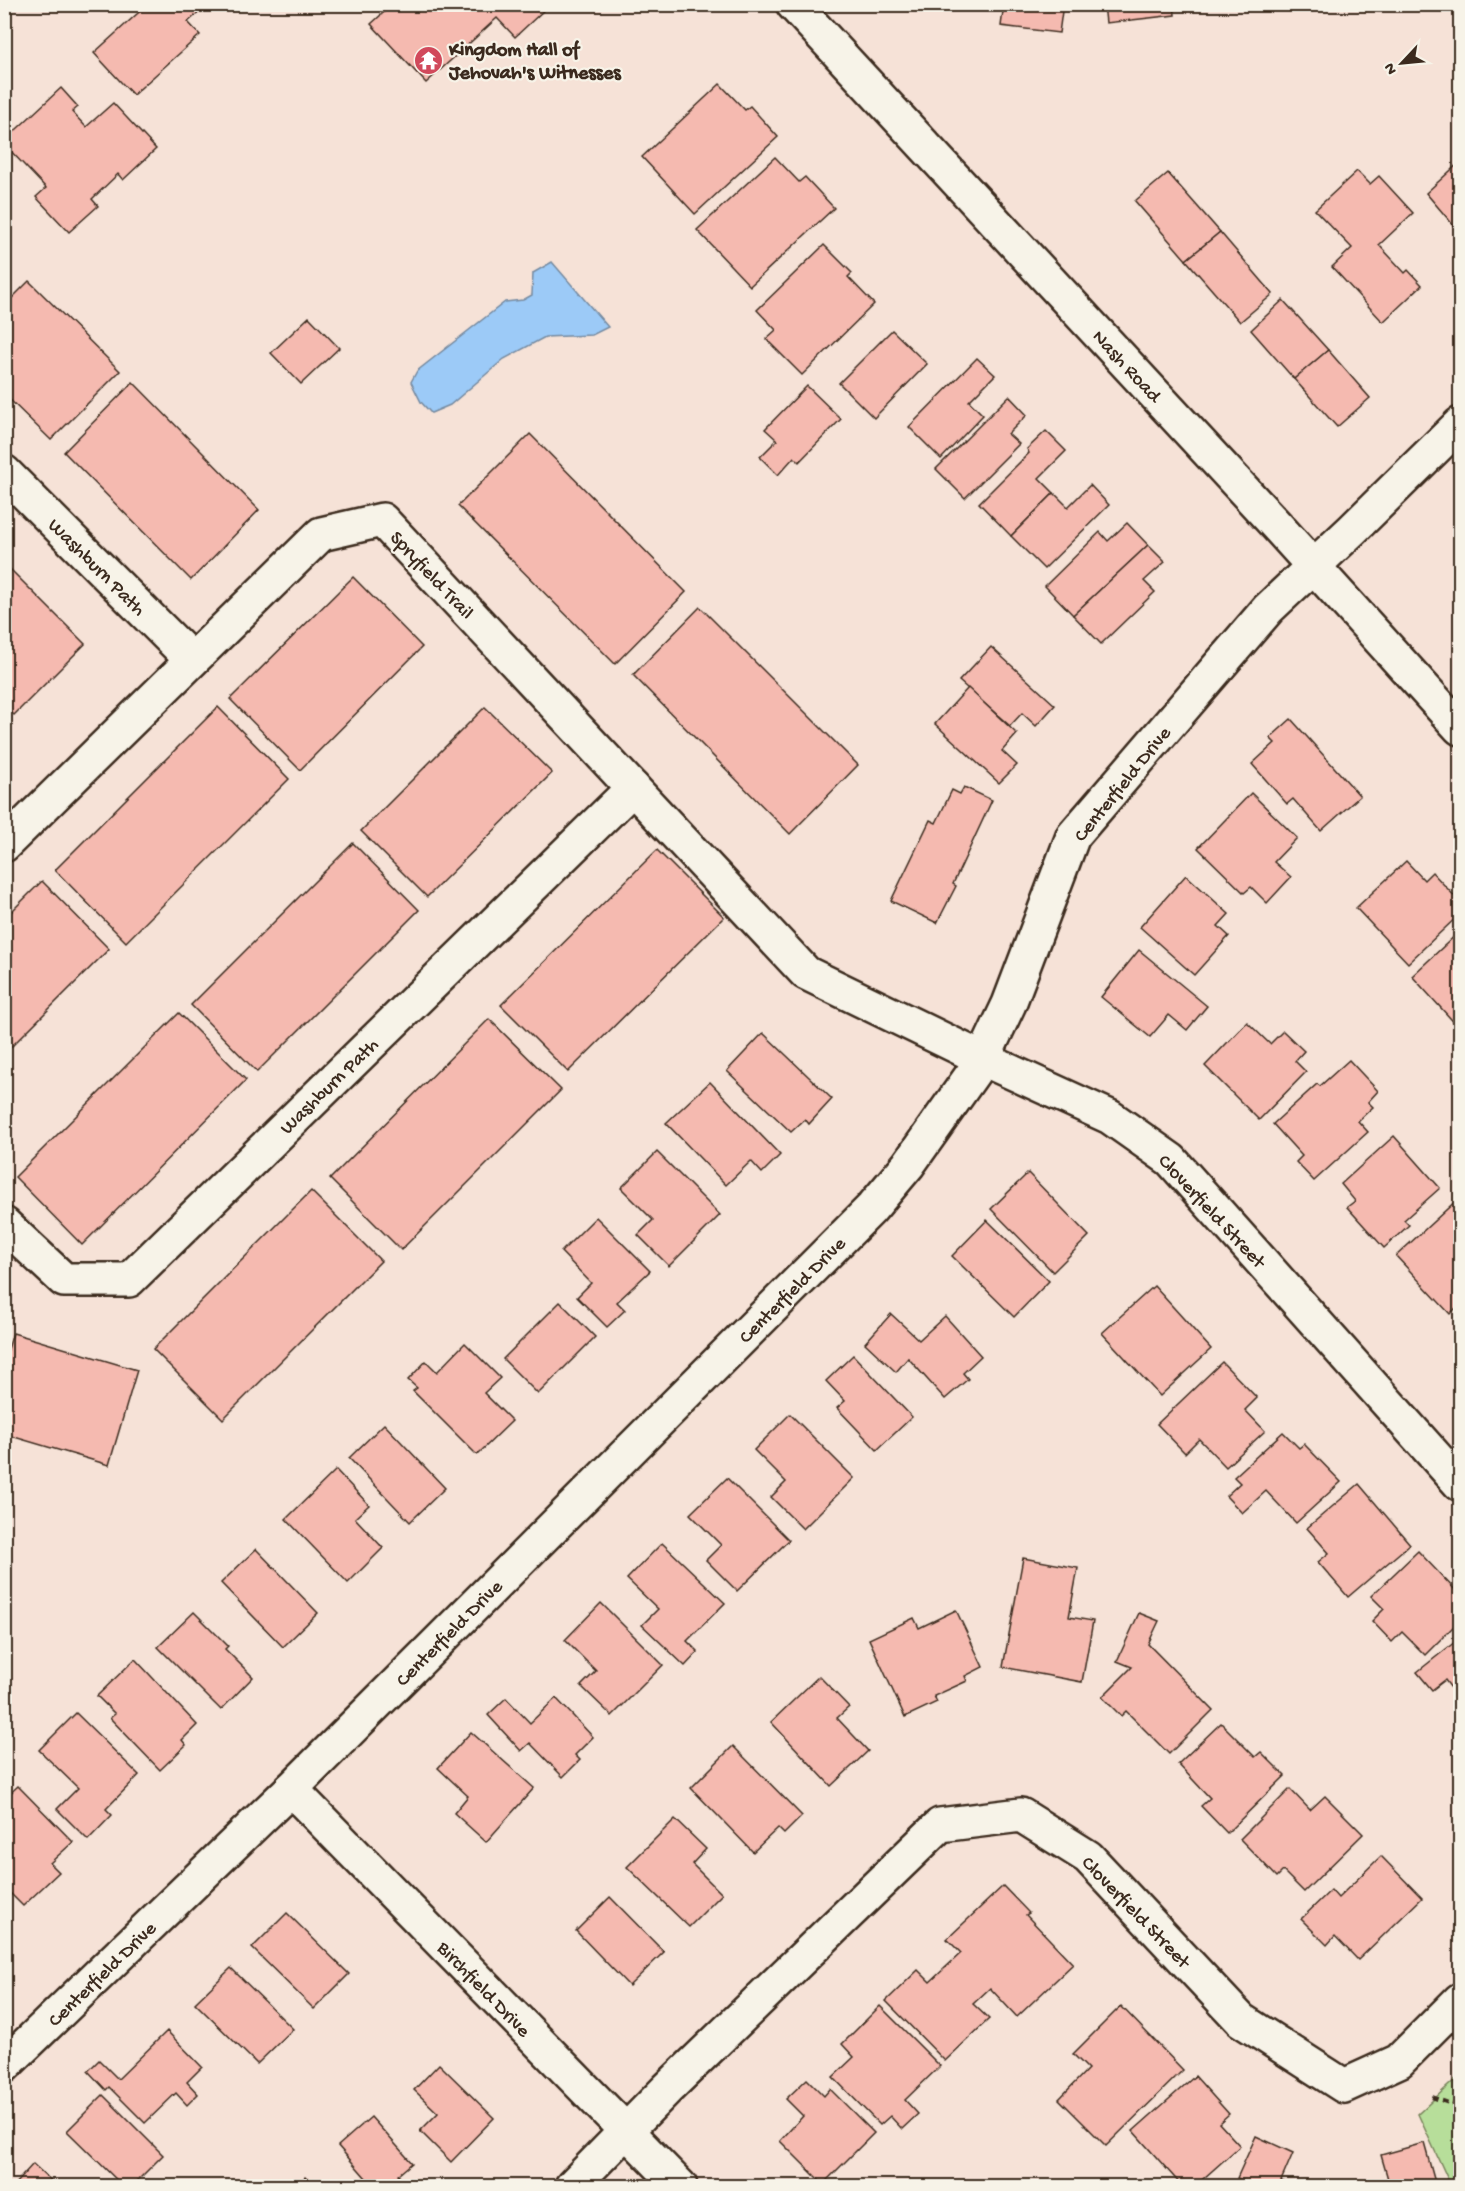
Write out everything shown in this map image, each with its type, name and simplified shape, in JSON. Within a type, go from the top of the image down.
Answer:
[{"type":"street","name":"Nash Road","points":[[793,4],[1461,728]]},
{"type":"street","name":"Centerfield Drive","points":[[4,2066],[291,1789],[872,1209],[908,1165],[983,1059],[1009,1004],[1073,836],[1268,609],[1461,424]]},
{"type":"street","name":"Washburn Path","points":[[4,472],[192,660]]},
{"type":"street","name":"Spryfield Trail","points":[[4,845],[321,534],[382,520],[806,973]]},
{"type":"street","name":"Washburn Path","points":[[4,1224],[64,1280],[129,1280],[633,788]]},
{"type":"street","name":"Cloverfield Street","points":[[806,973],[983,1059],[1110,1117],[1171,1160],[1461,1484]]},
{"type":"street","name":"Birchfield Drive","points":[[291,1789],[680,2187]]},
{"type":"street","name":"Cloverfield Street","points":[[625,2131],[940,1825],[1022,1815],[1088,1857],[1241,2020],[1344,2086],[1399,2061],[1461,2000]]},
{"type":"street","points":[[572,2187],[625,2131]]},
{"type":"path","points":[[1432,2097],[1461,2107]]},
{"type":"green space","points":[[1460,2075],[1460,2186],[1451,2186],[1418,2114]]},
{"type":"water","points":[[552,262],[608,327],[592,335],[545,337],[504,359],[450,405],[431,413],[421,402],[411,382],[417,371],[505,302],[523,300],[532,295],[533,273]]},
{"type":"building","points":[[148,4],[200,4],[204,8],[188,22],[200,35],[133,95],[94,53]]},
{"type":"building","name":"Kingdom Hall of Jehovah's Witnesses","points":[[393,4],[537,4],[543,11],[515,37],[497,18],[426,83],[371,24]]},
{"type":"building","points":[[1004,4],[1063,4],[1059,33],[1001,26]]},
{"type":"building","points":[[1104,4],[1174,4],[1175,15],[1106,23]]},
{"type":"building","points":[[720,84],[745,110],[750,106],[778,137],[695,214],[642,157]]},
{"type":"building","points":[[61,88],[78,107],[72,112],[86,127],[113,103],[156,149],[123,180],[118,174],[92,199],[98,206],[69,232],[36,197],[46,188],[4,144],[4,141]]},
{"type":"building","points":[[775,157],[799,182],[805,177],[834,208],[750,286],[697,230]]},
{"type":"building","points":[[1460,162],[1460,233],[1426,193]]},
{"type":"building","points":[[1357,171],[1370,184],[1379,176],[1413,213],[1379,245],[1405,273],[1408,270],[1422,285],[1383,322],[1332,267],[1352,248],[1315,210]]},
{"type":"building","points":[[1168,173],[1220,232],[1186,260],[1135,201]]},
{"type":"building","points":[[1220,232],[1273,294],[1240,322],[1186,260]]},
{"type":"building","points":[[824,245],[852,273],[848,277],[874,304],[802,375],[766,339],[776,330],[757,310]]},
{"type":"building","points":[[29,281],[120,371],[51,440],[4,394],[4,306]]},
{"type":"building","points":[[1283,300],[1328,350],[1294,379],[1251,330]]},
{"type":"building","points":[[309,317],[339,348],[301,384],[271,353]]},
{"type":"building","points":[[892,330],[927,364],[874,418],[839,383]]},
{"type":"building","points":[[1328,350],[1370,398],[1337,427],[1294,379]]},
{"type":"building","points":[[977,358],[995,375],[969,401],[983,415],[941,459],[909,427]]},
{"type":"building","points":[[133,382],[259,510],[191,580],[64,452]]},
{"type":"building","points":[[807,386],[841,419],[799,462],[794,457],[778,475],[760,457],[777,440],[765,429]]},
{"type":"building","points":[[1009,396],[1027,415],[1008,434],[1019,444],[965,498],[936,469]]},
{"type":"building","points":[[1046,431],[1066,451],[1039,478],[1054,493],[1011,536],[979,503],[1029,453],[1027,449]]},
{"type":"building","points":[[530,434],[686,592],[615,664],[458,506]]},
{"type":"building","points":[[1090,485],[1109,505],[1044,569],[1011,536],[1054,493],[1068,507]]},
{"type":"building","points":[[1127,523],[1148,545],[1073,615],[1045,586],[1100,532],[1108,541]]},
{"type":"building","points":[[1148,545],[1165,562],[1144,581],[1155,592],[1101,644],[1073,615]]},
{"type":"building","points":[[4,563],[85,644],[14,715],[4,706]]},
{"type":"building","points":[[353,577],[422,647],[300,770],[230,699]]},
{"type":"building","points":[[700,607],[858,765],[790,834],[633,675]]},
{"type":"building","points":[[991,647],[1055,705],[1036,726],[1022,713],[1010,726],[959,681]]},
{"type":"building","points":[[968,688],[1017,734],[1002,751],[1017,765],[999,783],[935,724]]},
{"type":"building","points":[[218,707],[289,779],[126,942],[55,870]]},
{"type":"building","points":[[485,707],[552,773],[427,897],[361,831]]},
{"type":"building","points":[[1291,719],[1360,796],[1321,831],[1293,799],[1287,804],[1252,764],[1275,743],[1270,738]]},
{"type":"building","points":[[964,787],[992,800],[953,884],[956,886],[937,923],[891,901],[930,820],[936,823],[952,790],[960,794]]},
{"type":"building","points":[[1251,793],[1297,838],[1274,862],[1291,877],[1267,903],[1251,887],[1244,893],[1198,848]]},
{"type":"building","points":[[353,843],[419,910],[257,1072],[191,1005]]},
{"type":"building","points":[[657,850],[724,917],[568,1072],[501,1005]]},
{"type":"building","points":[[1406,861],[1424,880],[1432,872],[1460,902],[1460,914],[1408,963],[1356,908]]},
{"type":"building","points":[[1186,875],[1229,914],[1218,926],[1229,936],[1194,975],[1140,927]]},
{"type":"building","points":[[42,881],[109,949],[4,1054],[4,919]]},
{"type":"building","points":[[1460,931],[1460,1029],[1412,976]]},
{"type":"building","points":[[1139,950],[1207,1006],[1187,1030],[1169,1015],[1150,1037],[1101,997]]},
{"type":"building","points":[[179,1013],[246,1080],[82,1245],[15,1177]]},
{"type":"building","points":[[489,1019],[561,1090],[401,1250],[330,1179]]},
{"type":"building","points":[[1247,1022],[1270,1044],[1283,1031],[1304,1051],[1295,1061],[1306,1072],[1259,1120],[1205,1066]]},
{"type":"building","points":[[763,1033],[832,1099],[809,1124],[805,1119],[791,1132],[727,1071]]},
{"type":"building","points":[[1349,1060],[1378,1091],[1368,1102],[1373,1107],[1358,1121],[1368,1132],[1314,1181],[1296,1162],[1302,1156],[1273,1124],[1317,1084],[1320,1086]]},
{"type":"building","points":[[710,1082],[780,1155],[762,1173],[751,1161],[726,1185],[666,1123]]},
{"type":"building","points":[[1394,1136],[1440,1188],[1404,1220],[1409,1225],[1384,1248],[1347,1207],[1355,1201],[1341,1184]]},
{"type":"building","points":[[657,1152],[720,1215],[669,1266],[638,1235],[653,1220],[621,1188]]},
{"type":"building","points":[[1028,1173],[1089,1236],[1053,1272],[991,1209]]},
{"type":"building","points":[[311,1191],[381,1261],[223,1419],[153,1349]]},
{"type":"building","points":[[1458,1199],[1460,1202],[1460,1304],[1450,1314],[1396,1256]]},
{"type":"building","points":[[596,1217],[650,1271],[617,1302],[625,1310],[607,1327],[577,1297],[591,1283],[561,1252]]},
{"type":"building","points":[[987,1220],[1049,1281],[1014,1317],[952,1256]]},
{"type":"building","points":[[1154,1286],[1211,1349],[1160,1396],[1102,1333]]},
{"type":"building","points":[[560,1302],[595,1337],[538,1394],[503,1359]]},
{"type":"building","points":[[891,1314],[919,1340],[945,1316],[981,1356],[963,1373],[968,1379],[945,1399],[908,1358],[896,1372],[865,1343]]},
{"type":"building","points":[[13,1333],[137,1370],[109,1465],[4,1434],[4,1362]]},
{"type":"building","points":[[465,1343],[500,1378],[484,1393],[512,1421],[477,1455],[413,1391],[417,1388],[408,1380],[426,1361],[437,1372]]},
{"type":"building","points":[[853,1355],[912,1417],[877,1450],[837,1408],[845,1401],[826,1381]]},
{"type":"building","points":[[1222,1362],[1257,1398],[1245,1410],[1265,1431],[1226,1467],[1199,1439],[1185,1453],[1157,1424]]},
{"type":"building","points":[[790,1414],[854,1478],[803,1529],[771,1497],[786,1482],[754,1450]]},
{"type":"building","points":[[384,1424],[445,1488],[410,1522],[349,1458]]},
{"type":"building","points":[[1283,1432],[1299,1448],[1304,1444],[1341,1482],[1296,1523],[1266,1491],[1242,1513],[1226,1496],[1240,1483],[1234,1477]]},
{"type":"building","points":[[336,1470],[369,1505],[355,1518],[383,1548],[348,1583],[286,1519]]},
{"type":"building","points":[[727,1478],[789,1540],[737,1591],[706,1560],[721,1545],[690,1514]]},
{"type":"building","points":[[1359,1484],[1410,1544],[1348,1597],[1318,1562],[1329,1553],[1307,1528]]},
{"type":"building","points":[[662,1543],[725,1603],[687,1641],[698,1652],[685,1666],[642,1625],[658,1609],[627,1579]]},
{"type":"building","points":[[256,1549],[318,1613],[283,1647],[221,1583]]},
{"type":"building","points":[[1418,1551],[1460,1595],[1460,1620],[1425,1655],[1402,1632],[1392,1642],[1372,1621],[1384,1609],[1371,1596]]},
{"type":"building","points":[[1023,1558],[1078,1568],[1069,1617],[1093,1621],[1082,1682],[1003,1667]]},
{"type":"building","points":[[601,1603],[663,1665],[612,1716],[581,1686],[596,1671],[565,1640]]},
{"type":"building","points":[[956,1610],[983,1667],[965,1676],[967,1681],[934,1696],[937,1702],[905,1717],[869,1639],[914,1618],[919,1628]]},
{"type":"building","points":[[194,1612],[228,1646],[225,1649],[253,1677],[221,1710],[158,1647]]},
{"type":"building","points":[[1139,1613],[1159,1621],[1148,1644],[1213,1710],[1169,1754],[1126,1711],[1121,1716],[1102,1697],[1132,1667],[1117,1661]]},
{"type":"building","points":[[1460,1638],[1460,1700],[1445,1680],[1432,1690],[1417,1672]]},
{"type":"building","points":[[135,1659],[197,1725],[182,1740],[186,1745],[160,1770],[110,1718],[115,1714],[97,1696]]},
{"type":"building","points":[[819,1676],[849,1707],[837,1718],[868,1751],[831,1786],[771,1722]]},
{"type":"building","points":[[506,1698],[530,1723],[556,1698],[593,1737],[575,1755],[580,1760],[563,1777],[530,1743],[521,1751],[488,1715]]},
{"type":"building","points":[[76,1713],[139,1775],[106,1809],[112,1815],[88,1840],[57,1809],[78,1788],[39,1750]]},
{"type":"building","points":[[1221,1723],[1255,1757],[1261,1752],[1285,1776],[1227,1833],[1201,1806],[1210,1798],[1178,1764]]},
{"type":"building","points":[[471,1732],[534,1788],[486,1842],[454,1813],[468,1796],[438,1768]]},
{"type":"building","points":[[733,1746],[802,1816],[784,1834],[778,1828],[753,1852],[691,1788]]},
{"type":"building","points":[[18,1786],[73,1842],[50,1863],[59,1872],[23,1906],[4,1887],[4,1799]]},
{"type":"building","points":[[1290,1789],[1310,1810],[1325,1796],[1363,1834],[1304,1892],[1283,1871],[1277,1877],[1240,1839]]},
{"type":"building","points":[[675,1819],[706,1849],[692,1864],[722,1894],[689,1927],[627,1867]]},
{"type":"building","points":[[1381,1856],[1422,1898],[1358,1960],[1335,1936],[1327,1945],[1301,1919],[1331,1890],[1338,1898]]},
{"type":"building","points":[[1003,1886],[1029,1913],[1026,1915],[1073,1964],[1017,2017],[990,1988],[973,2004],[989,2019],[945,2061],[886,2001],[918,1970],[930,1982],[961,1953],[947,1939]]},
{"type":"building","points":[[610,1897],[664,1952],[629,1986],[576,1931]]},
{"type":"building","points":[[287,1913],[349,1974],[314,2009],[252,1948]]},
{"type":"building","points":[[231,1968],[293,2029],[257,2064],[195,2003]]},
{"type":"building","points":[[880,2006],[940,2066],[905,2100],[918,2114],[902,2129],[890,2116],[880,2125],[833,2077],[854,2057],[842,2044]]},
{"type":"building","points":[[1121,2006],[1183,2070],[1106,2146],[1059,2099],[1088,2069],[1073,2054]]},
{"type":"building","points":[[167,2031],[202,2067],[187,2082],[198,2094],[187,2105],[176,2093],[145,2123],[109,2087],[106,2090],[88,2071],[99,2060],[118,2079]]},
{"type":"building","points":[[439,2064],[494,2118],[451,2162],[420,2131],[438,2113],[414,2090]]},
{"type":"building","points":[[1195,2076],[1229,2114],[1219,2123],[1240,2146],[1195,2186],[1182,2186],[1133,2131]]},
{"type":"building","points":[[807,2079],[824,2096],[830,2089],[874,2133],[823,2184],[780,2141],[803,2116],[786,2099]]},
{"type":"building","points":[[103,2095],[163,2155],[132,2186],[123,2186],[67,2131]]},
{"type":"building","points":[[371,2117],[412,2163],[398,2175],[407,2186],[373,2186],[338,2146]]},
{"type":"building","points":[[1256,2136],[1293,2153],[1281,2181],[1294,2186],[1244,2186],[1246,2182],[1237,2178]]},
{"type":"building","points":[[1424,2143],[1436,2186],[1364,2186],[1388,2179],[1381,2155]]},
{"type":"building","points":[[33,2164],[57,2186],[13,2186]]},
{"type":"building","points":[[305,2177],[314,2186],[296,2186]]},
{"type":"place","name":"Kingdom Hall of Jehovah's Witnesses","points":[[428,60]]}]
